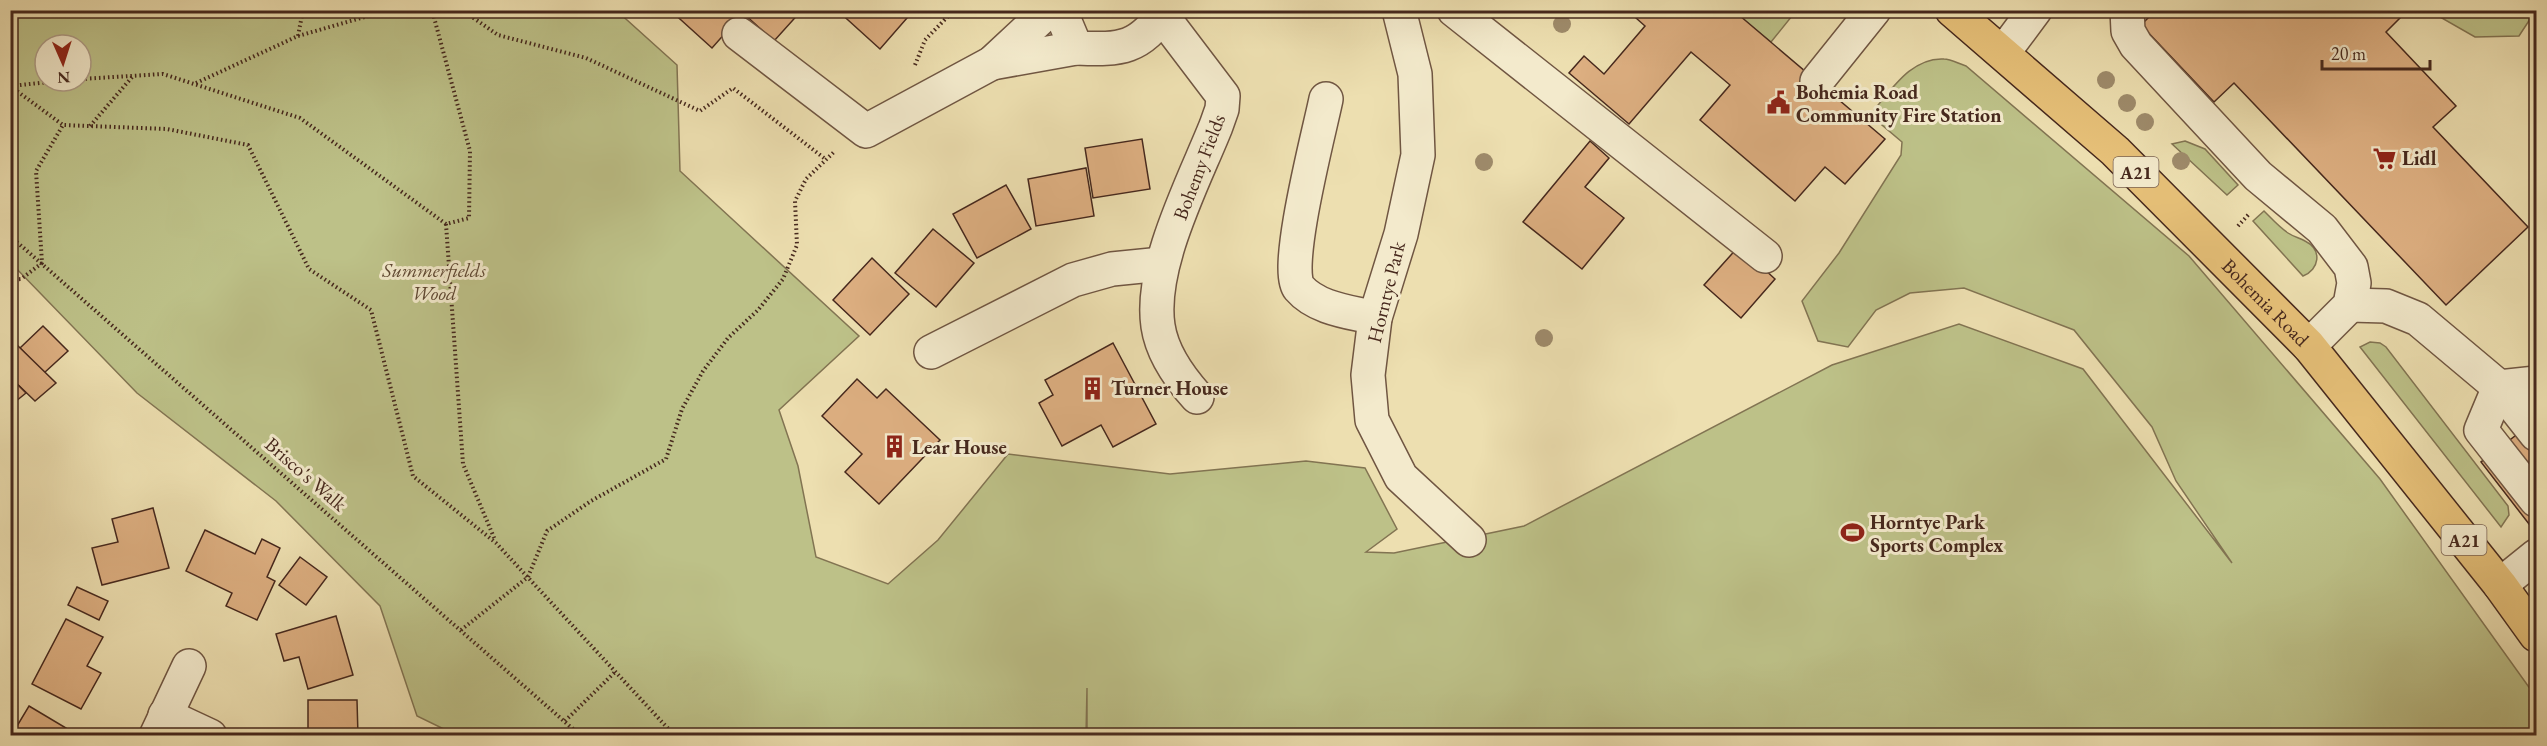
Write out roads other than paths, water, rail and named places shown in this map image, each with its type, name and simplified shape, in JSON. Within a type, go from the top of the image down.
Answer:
[{"type":"highway","name":"Bohemia Road","points":[[1952,10],[2115,151],[2309,346],[2500,585],[2536,635]]},
{"type":"street","points":[[739,34],[866,131],[992,63],[1049,10]]},
{"type":"street","points":[[1060,10],[1076,48]]},
{"type":"street","name":"Horntye Park","points":[[1399,10],[1415,74],[1418,156],[1401,234],[1375,318],[1368,375],[1372,420],[1401,477],[1469,540]]},
{"type":"street","points":[[1454,10],[1766,256]]},
{"type":"street","points":[[1817,81],[1874,10]]},
{"type":"street","points":[[2003,53],[2035,10]]},
{"type":"street","points":[[2126,13],[2128,31],[2136,45],[2259,176],[2322,229],[2351,267],[2354,283],[2350,305],[2309,346]]},
{"type":"street","points":[[992,63],[1076,48],[1127,47],[1148,33],[1165,14]]},
{"type":"street","name":"Bohemy Fields","points":[[1165,14],[1223,96],[1222,109],[1216,126],[1162,264],[1157,295],[1158,327],[1175,372],[1197,397]]},
{"type":"street","points":[[1326,99],[1300,220],[1293,273],[1299,288],[1322,304],[1375,318]]},
{"type":"street","points":[[931,352],[1073,280],[1112,269],[1162,264]]},
{"type":"street","points":[[2350,305],[2386,306],[2418,318],[2499,387],[2536,435]]},
{"type":"street","points":[[2499,387],[2536,383]]},
{"type":"street","points":[[2499,387],[2481,430],[2536,500]]},
{"type":"street","points":[[2500,585],[2536,556]]},
{"type":"street","points":[[189,666],[161,725],[210,735]]},
{"type":"place","name":"Bohemia Road Community Fire Station","points":[[1778,103]]},
{"type":"place","name":"Lidl","points":[[2384,158]]},
{"type":"place","name":"Turner House","points":[[1093,388]]},
{"type":"place","name":"Lear House","points":[[894,447]]},
{"type":"place","name":"Horntye Park Sports Complex","points":[[1852,533]]},
{"type":"park label","name":"Summerfields Wood","points":[[434,282]]}]
